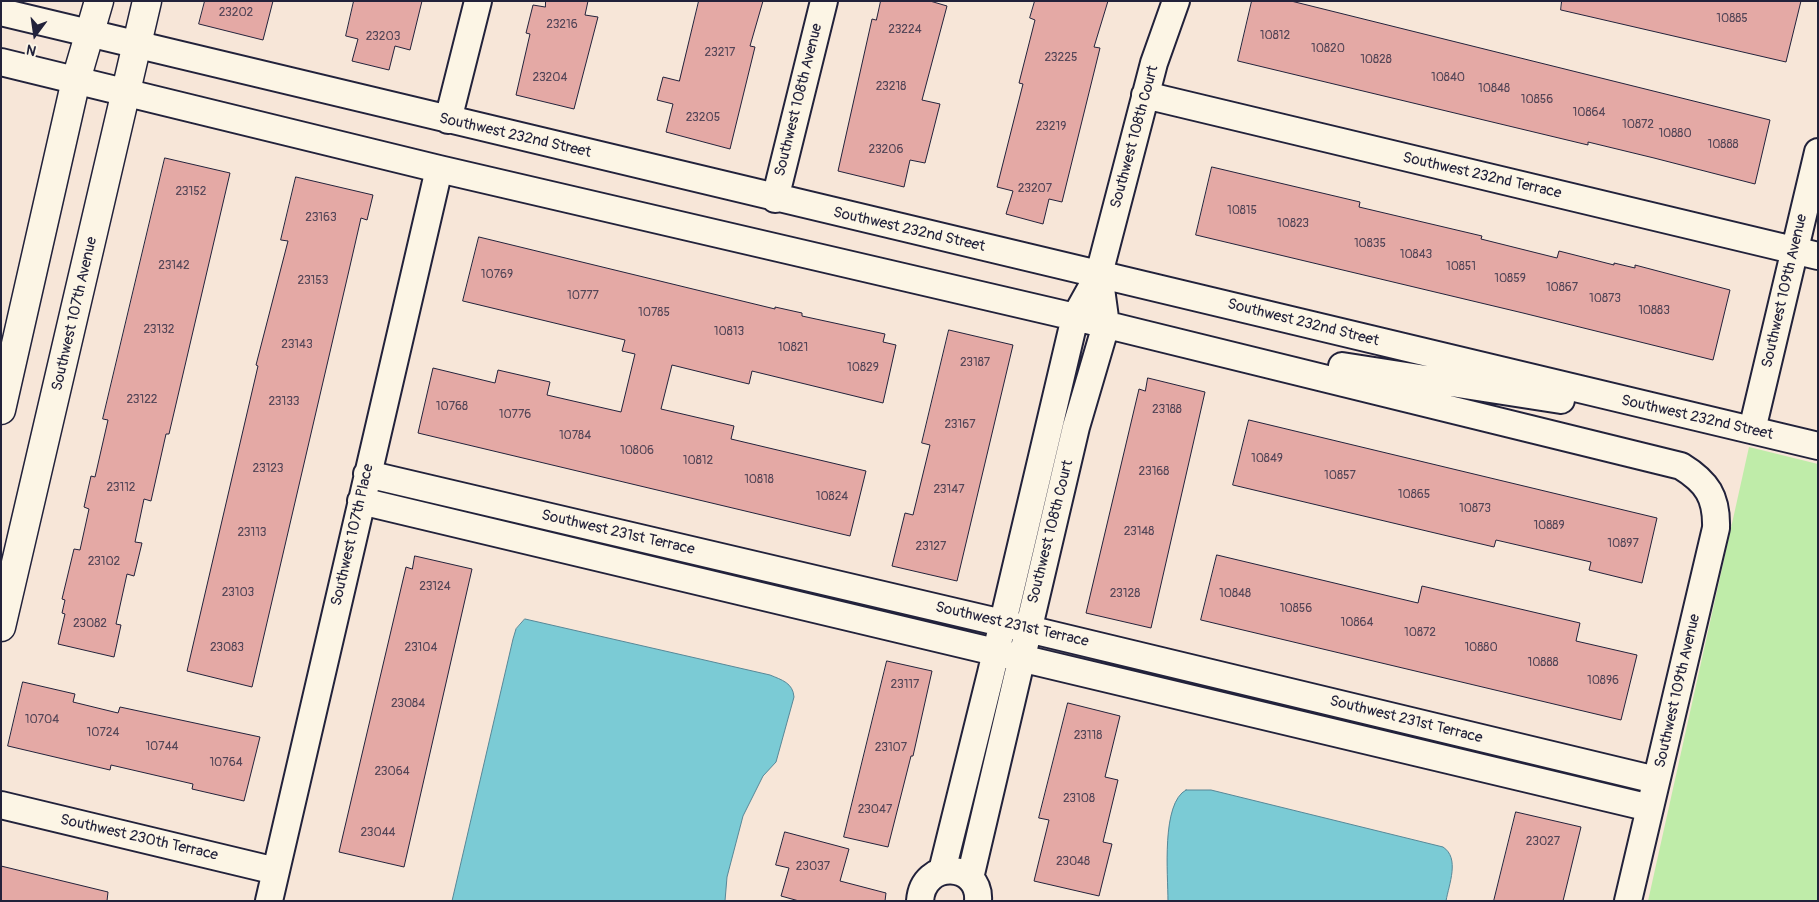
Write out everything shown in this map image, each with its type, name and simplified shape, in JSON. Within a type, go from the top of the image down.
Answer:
[{"type":"street","points":[[1,410],[76,80],[88,33],[99,1]]},
{"type":"street","name":"Southwest 107th Avenue","points":[[1,627],[147,1]]},
{"type":"street","points":[[448,120],[478,1]]},
{"type":"street","name":"Southwest 108th Avenue","points":[[775,199],[824,1]]},
{"type":"street","name":"Southwest 108th Court","points":[[942,871],[1075,317],[1099,274],[1145,95],[1160,43],[1176,1]]},
{"type":"street","name":"Southwest 232nd Street","points":[[1,12],[775,199],[1099,274],[1818,446]]},
{"type":"street","points":[[1,62],[440,169],[1170,340],[1245,350],[1460,386],[1710,421]]},
{"type":"street","name":"Southwest 232nd Terrace","points":[[1145,95],[1806,253]]},
{"type":"street","name":"Southwest 109th Avenue","points":[[1752,430],[1806,253],[1818,152]]},
{"type":"street","name":"Southwest 107th Place","points":[[269,901],[367,474],[440,169]]},
{"type":"street","name":"Southwest 108th Court","points":[[974,890],[1021,657],[1076,427],[1106,325],[1099,274]]},
{"type":"street","name":"Southwest 109th Avenue","points":[[1170,340],[1672,463],[1689,471],[1704,482],[1713,502],[1716,528],[1628,901]]},
{"type":"street","name":"Southwest 231st Terrace","points":[[367,474],[1003,623],[1656,780]]},
{"type":"street","name":"Southwest 231st Terrace","points":[[362,501],[1650,808]]},
{"type":"street","name":"Southwest 230th Terrace","points":[[1,805],[276,871]]},
{"type":"street","points":[[920,901],[925,882],[932,875],[942,871],[962,872],[974,890]]},
{"type":"green space","points":[[1749,447],[1818,464],[1818,901],[1648,901]]},
{"type":"water","points":[[525,619],[770,675],[792,688],[794,697],[776,762],[763,776],[743,816],[727,877],[725,901],[452,901],[513,639],[516,629]]},
{"type":"water","points":[[1186,790],[1211,790],[1443,847],[1448,852],[1452,864],[1446,901],[1168,901],[1167,858],[1169,824],[1178,797]]},
{"type":"building","points":[[205,1],[273,1],[263,40],[199,24]]},
{"type":"building","points":[[354,1],[422,1],[410,50],[395,46],[389,70],[352,61],[358,39],[346,36]]},
{"type":"building","points":[[546,1],[588,1],[585,15],[598,17],[574,109],[516,95],[530,34],[526,33],[533,5],[545,7]]},
{"type":"building","points":[[699,1],[763,1],[750,46],[755,47],[730,149],[666,132],[673,104],[657,100],[663,77],[679,81]]},
{"type":"building","points":[[881,1],[930,1],[947,6],[922,100],[940,104],[925,163],[910,160],[904,187],[838,171],[872,19],[876,20]]},
{"type":"building","points":[[1035,1],[1108,1],[1094,47],[1100,48],[1062,202],[1049,199],[1043,224],[1006,214],[1013,191],[997,187],[1023,84],[1019,83],[1035,20],[1030,18]]},
{"type":"building","points":[[1252,1],[1291,1],[1770,120],[1755,184],[1588,142],[1588,145],[1238,61]]},
{"type":"building","points":[[1562,1],[1801,1],[1786,62],[1561,10]]},
{"type":"building","points":[[165,158],[230,173],[169,434],[166,434],[151,501],[144,499],[135,542],[142,543],[134,576],[127,574],[116,624],[121,625],[114,657],[58,644],[65,614],[62,613],[65,600],[62,599],[74,549],[80,550],[89,509],[84,507],[91,476],[95,477],[108,420],[103,419]]},
{"type":"building","points":[[1212,167],[1360,202],[1359,207],[1482,236],[1481,239],[1557,258],[1559,251],[1614,265],[1614,263],[1635,268],[1635,265],[1730,290],[1713,360],[1196,235]]},
{"type":"building","points":[[296,177],[373,195],[367,220],[361,218],[252,687],[187,671],[258,366],[256,365],[288,241],[281,240]]},
{"type":"building","points":[[479,237],[775,309],[775,307],[802,313],[802,316],[885,334],[883,342],[896,345],[883,403],[752,371],[749,384],[672,365],[661,409],[734,426],[731,439],[866,471],[850,536],[418,433],[433,368],[495,383],[498,370],[550,382],[547,395],[621,412],[635,354],[622,351],[625,340],[463,301]]},
{"type":"building","points":[[949,330],[1013,345],[957,581],[892,566],[905,513],[913,515],[930,445],[922,443]]},
{"type":"building","points":[[1148,378],[1205,392],[1151,628],[1086,613],[1139,389],[1145,391]]},
{"type":"building","points":[[1249,420],[1657,518],[1642,583],[1589,570],[1591,562],[1496,540],[1494,547],[1233,485]]},
{"type":"building","points":[[1217,555],[1418,603],[1422,586],[1580,623],[1576,641],[1637,655],[1621,720],[1201,620]]},
{"type":"building","points":[[415,556],[472,569],[404,867],[339,852],[406,567],[412,569]]},
{"type":"building","points":[[887,661],[932,671],[913,756],[911,756],[888,847],[844,837]]},
{"type":"building","points":[[23,682],[75,694],[73,702],[118,713],[120,707],[260,737],[244,801],[192,789],[193,784],[111,765],[110,770],[8,746]]},
{"type":"building","points":[[1068,703],[1120,716],[1105,777],[1118,780],[1103,842],[1112,844],[1099,896],[1034,881],[1049,820],[1039,818]]},
{"type":"building","points":[[1516,812],[1581,827],[1563,901],[1494,901]]},
{"type":"building","points":[[785,832],[849,849],[840,881],[886,893],[885,901],[799,901],[781,896],[789,868],[776,865]]},
{"type":"building","points":[[1,866],[108,892],[107,901],[1,901]]}]
